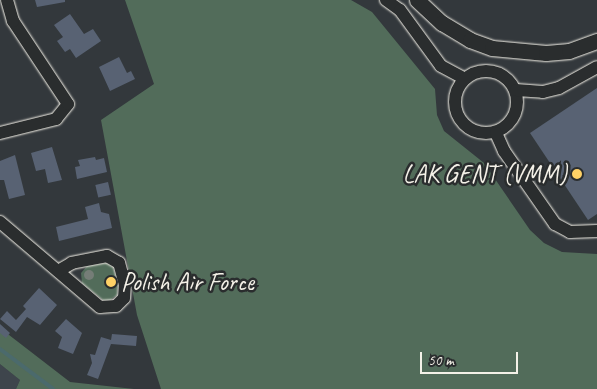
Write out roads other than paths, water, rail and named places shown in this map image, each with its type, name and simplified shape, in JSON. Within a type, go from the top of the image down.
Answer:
[{"type":"street","points":[[0,134],[56,119],[68,104],[13,21],[7,0]]},
{"type":"street","points":[[386,0],[400,10],[440,66],[465,79]]},
{"type":"street","points":[[418,0],[442,23],[470,40],[492,48],[546,54],[568,50],[597,41]]},
{"type":"street","points":[[516,90],[543,92],[560,88],[597,67]]},
{"type":"street","points":[[478,72],[493,72],[503,75],[516,90],[517,106],[512,120],[496,133],[475,132],[459,118],[455,98],[465,79],[478,72]]},
{"type":"street","points":[[496,133],[519,174],[555,224],[570,232],[597,232]]},
{"type":"street","points":[[0,222],[100,307],[116,306],[124,298],[125,284],[119,263],[107,256],[72,263],[58,271]]},
{"type":"waterway","points":[[0,349],[53,389]]},
{"type":"place","name":"LAK GENT (VMM)","points":[[577,174]]},
{"type":"place","name":"Polish Air Force","points":[[111,282]]}]
